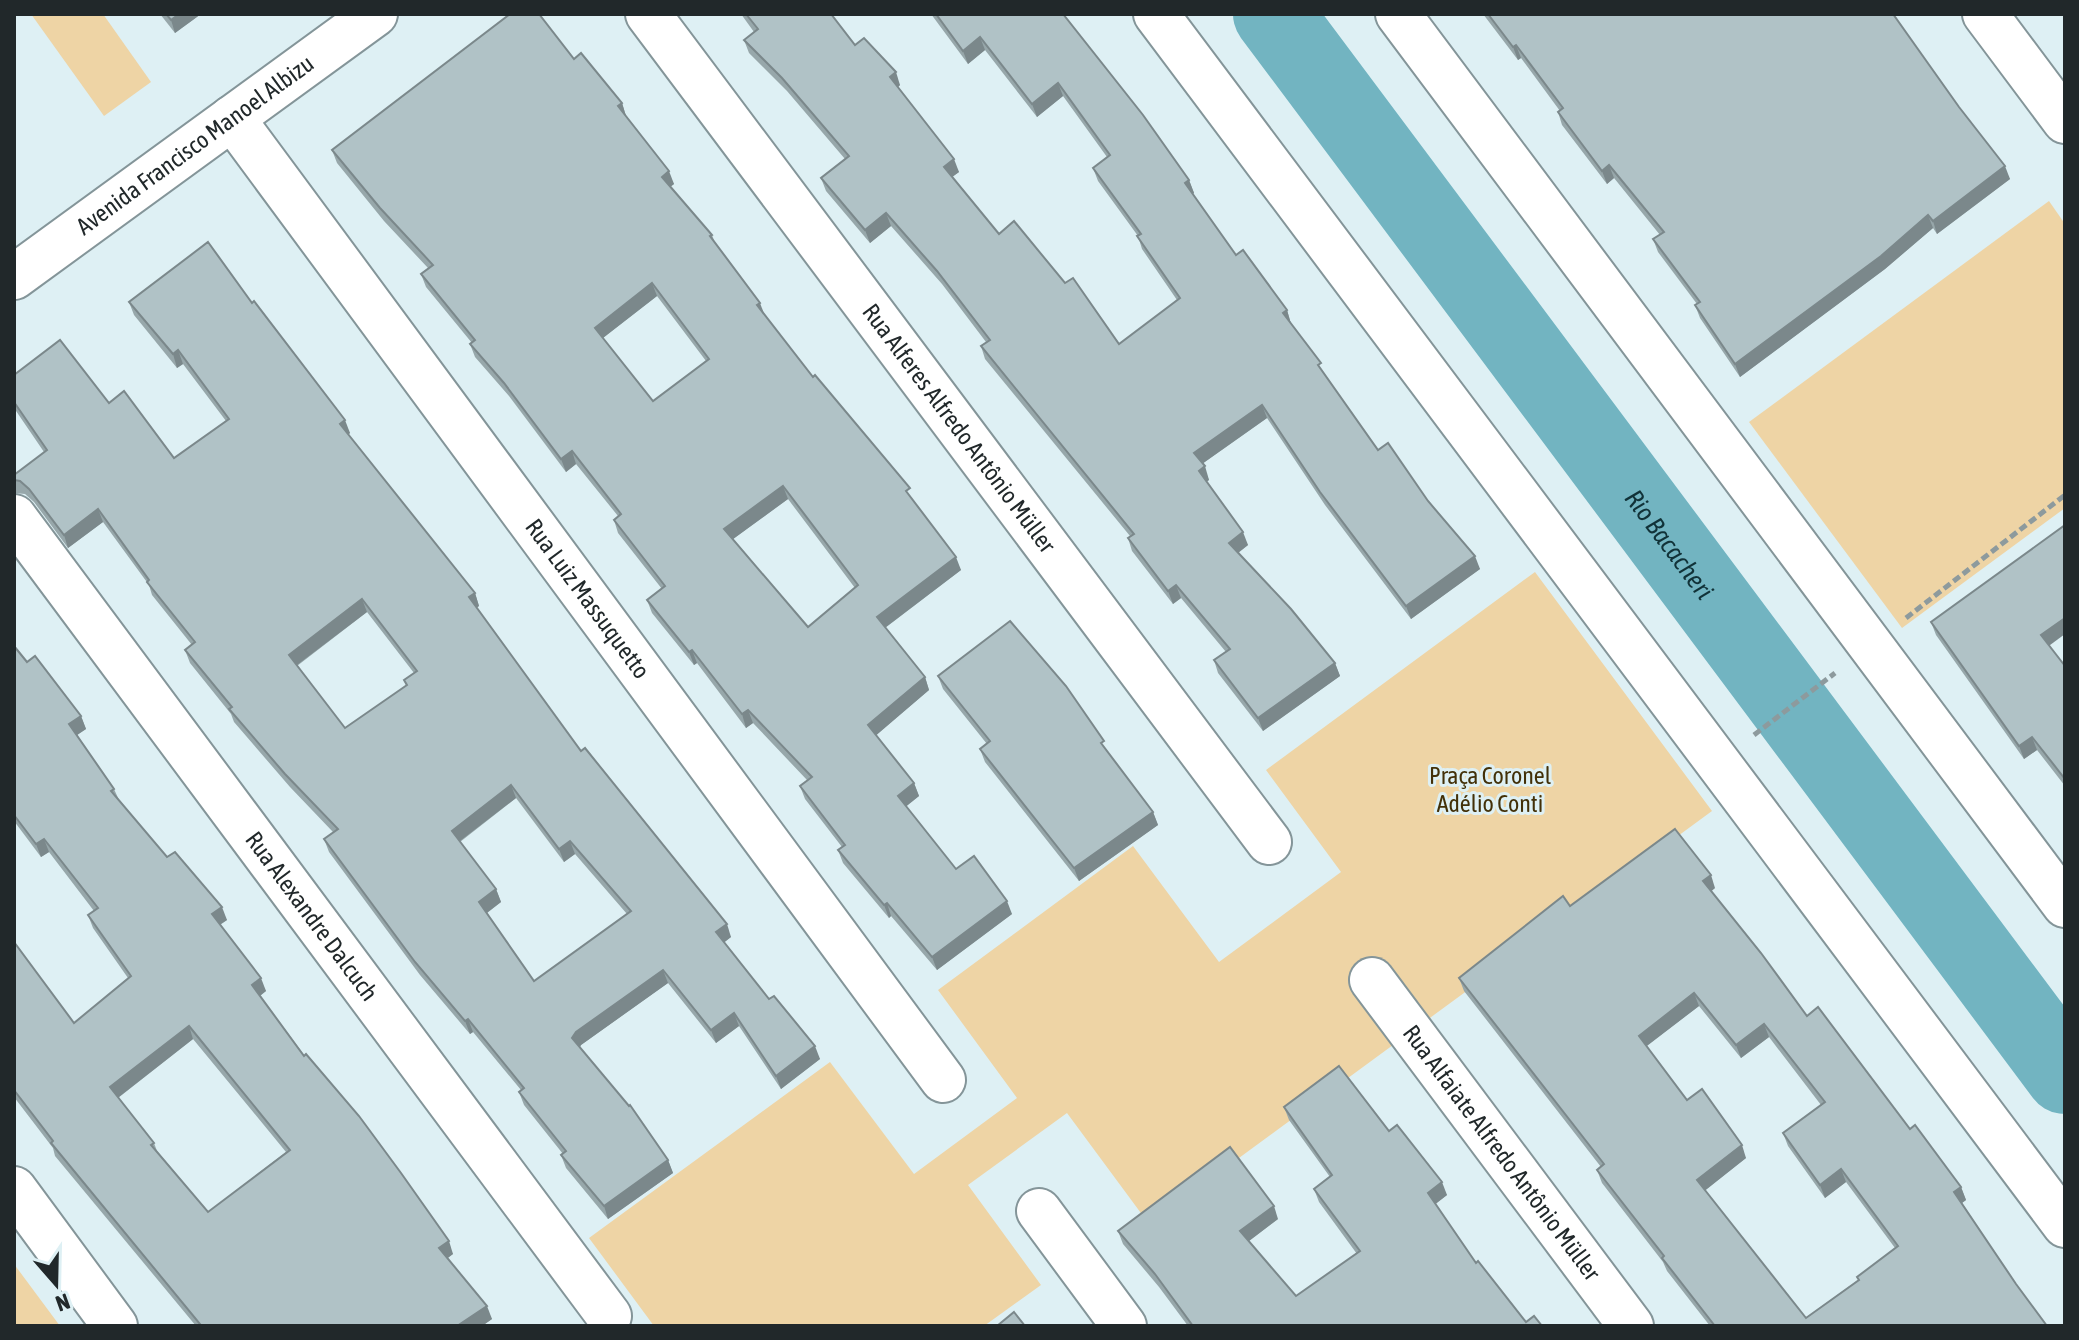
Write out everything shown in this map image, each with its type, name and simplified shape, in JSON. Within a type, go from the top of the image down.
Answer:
[{"type":"street","name":"Avenida Francisco Manoel Albizu","points":[[14,277],[375,14]]},
{"type":"street","name":"Rua Alferes Alfredo Antônio Müller","points":[[648,14],[1269,842]]},
{"type":"street","points":[[1156,14],[2065,1225]]},
{"type":"street","points":[[1398,14],[1856,656],[2065,905]]},
{"type":"street","points":[[1985,14],[2065,121]]},
{"type":"street","name":"Rua Luiz Massuquetto","points":[[232,118],[943,1080]]},
{"type":"street","name":"Rua Alexandre Dalcuch","points":[[14,517],[609,1316]]},
{"type":"street","name":"Rua Alfaiate Alfredo Antônio Müller","points":[[1372,980],[1631,1326]]},
{"type":"street","points":[[14,1189],[115,1326]]},
{"type":"street","points":[[1039,1211],[1124,1326]]},
{"type":"path","points":[[1751,737],[2065,495]]},
{"type":"green space","points":[[31,14],[103,14],[151,82],[104,116]]},
{"type":"green space","points":[[2049,201],[2065,224],[2065,508],[1902,628],[1749,422]]},
{"type":"green space","name":"Praça Coronel Adélio Conti","points":[[1535,572],[1712,811],[1149,1224],[1067,1113],[968,1185],[1041,1285],[984,1326],[654,1326],[589,1238],[830,1062],[914,1174],[1017,1098],[938,990],[1133,846],[1219,962],[1341,872],[1266,770]]},
{"type":"green space","points":[[14,1264],[60,1326],[14,1326]]},
{"type":"building","points":[[510,14],[539,14],[574,59],[581,53],[622,103],[618,106],[669,171],[662,177],[712,235],[760,303],[757,305],[813,377],[815,375],[910,488],[906,491],[956,557],[877,617],[925,677],[868,725],[914,783],[898,796],[956,869],[974,856],[1007,901],[932,957],[887,903],[884,905],[838,850],[845,845],[800,786],[812,777],[748,710],[742,714],[692,650],[689,652],[647,600],[665,586],[614,520],[621,514],[572,451],[561,459],[504,383],[470,344],[475,340],[421,274],[433,265],[332,150]],"holes":[[[652,283],[709,359],[653,401],[595,328]],[[783,486],[858,585],[808,627],[724,529]]]},
{"type":"building","points":[[746,14],[831,14],[855,45],[864,38],[896,72],[890,77],[954,159],[944,167],[999,234],[1014,221],[1065,283],[1073,278],[1119,344],[1180,298],[1137,236],[1141,234],[1093,168],[1110,155],[1058,83],[1032,104],[980,37],[963,51],[936,14],[1063,14],[1143,115],[1189,180],[1185,183],[1236,255],[1243,250],[1287,310],[1283,313],[1321,363],[1318,365],[1378,450],[1388,443],[1428,501],[1475,556],[1406,606],[1320,492],[1262,405],[1194,453],[1205,466],[1199,471],[1243,532],[1229,543],[1291,609],[1335,663],[1258,718],[1214,660],[1230,649],[1176,585],[1168,591],[1128,538],[1134,534],[981,346],[990,340],[937,271],[886,213],[865,230],[821,178],[849,156],[782,78],[744,40],[758,29]]},
{"type":"building","points":[[1488,14],[1893,14],[2005,166],[1933,221],[1928,215],[1881,256],[1735,364],[1695,305],[1700,302],[1653,239],[1664,232],[1609,165],[1602,171],[1558,112],[1563,108],[1516,45],[1513,47]]},
{"type":"building","points":[[208,242],[345,420],[340,424],[475,593],[469,597],[581,751],[585,748],[727,924],[716,932],[769,999],[774,996],[815,1046],[776,1076],[734,1013],[711,1030],[663,970],[576,1032],[572,1038],[630,1105],[668,1160],[604,1206],[561,1155],[566,1151],[519,1092],[524,1088],[468,1019],[465,1021],[415,962],[324,839],[338,829],[229,709],[232,707],[185,650],[195,642],[147,582],[149,580],[98,509],[64,535],[29,489],[14,480],[14,475],[47,450],[14,402],[14,375],[60,340],[109,403],[124,391],[174,458],[229,419],[178,350],[173,354],[129,302]],"holes":[[[362,599],[417,671],[404,680],[407,685],[345,728],[289,655]],[[511,785],[559,849],[570,841],[631,911],[534,981],[479,902],[496,889],[452,831]]]},
{"type":"building","points":[[2065,525],[2065,618],[2041,635],[2065,666],[2065,779],[2032,737],[2019,746],[1931,622]]},
{"type":"building","points":[[1010,621],[1066,686],[1104,741],[1101,743],[1153,812],[1074,868],[980,749],[990,741],[938,676]]},
{"type":"building","points":[[14,646],[27,662],[35,656],[81,716],[69,724],[114,789],[111,791],[167,857],[175,852],[222,907],[212,914],[261,978],[252,985],[304,1056],[306,1054],[359,1116],[401,1173],[449,1241],[439,1248],[487,1306],[457,1326],[197,1326],[200,1324],[51,1143],[53,1141],[14,1090],[14,942],[74,1023],[131,976],[88,915],[98,908],[44,839],[36,844],[14,815]],"holes":[[[189,1026],[290,1150],[208,1212],[151,1145],[154,1143],[110,1087]]]},
{"type":"building","points":[[1675,829],[1711,875],[1703,881],[1807,1016],[1818,1007],[1910,1129],[1915,1125],[1961,1187],[1954,1192],[2047,1326],[1715,1326],[1597,1170],[1604,1164],[1459,978],[1563,896],[1570,906]],"holes":[[[1694,993],[1736,1045],[1764,1024],[1825,1102],[1783,1133],[1820,1185],[1841,1169],[1898,1246],[1857,1277],[1859,1280],[1806,1318],[1697,1180],[1742,1145],[1702,1089],[1687,1100],[1639,1036]]]},
{"type":"building","points":[[1339,1066],[1389,1131],[1397,1125],[1442,1182],[1428,1193],[1476,1263],[1478,1261],[1526,1322],[1534,1316],[1542,1326],[1193,1326],[1118,1231],[1230,1147],[1274,1206],[1240,1231],[1296,1296],[1360,1251],[1314,1189],[1332,1175],[1284,1107]]},
{"type":"building","points":[[1014,1312],[1025,1326],[997,1326]]},
{"type":"waterway","name":"Rio Bacacheri","points":[[1273,14],[2065,1074]]}]
